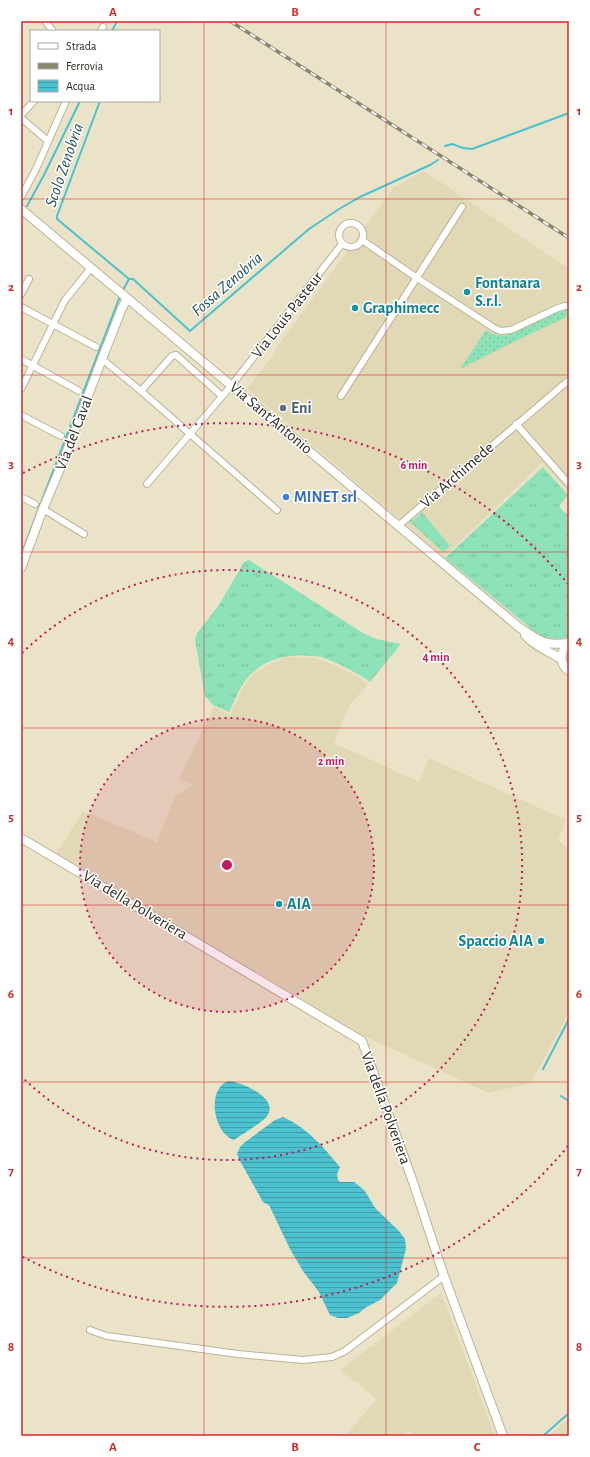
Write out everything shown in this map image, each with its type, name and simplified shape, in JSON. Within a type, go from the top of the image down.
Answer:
[{"type":"street","points":[[45,21],[52,30]]},
{"type":"street","points":[[33,102],[21,117],[48,141]]},
{"type":"street","points":[[21,197],[36,170],[66,102]]},
{"type":"street","points":[[341,396],[418,278],[462,207]]},
{"type":"street","name":"Via Sant'Antonio","points":[[21,209],[520,628],[541,642],[551,645],[569,643]]},
{"type":"street","points":[[347,223],[355,223],[359,225],[363,232],[362,240],[357,246],[349,247],[342,244],[339,232],[343,225],[347,223]]},
{"type":"street","points":[[362,240],[488,324],[501,331],[511,330],[558,308],[569,306]]},
{"type":"street","name":"Via Louis Pasteur","points":[[147,484],[231,386],[342,244]]},
{"type":"street","points":[[21,389],[65,300],[91,268]]},
{"type":"street","points":[[21,294],[28,279]]},
{"type":"street","name":"Via del Caval","points":[[21,568],[43,508],[64,459],[122,308],[127,299]]},
{"type":"street","points":[[21,307],[96,347]]},
{"type":"street","points":[[141,392],[172,356],[176,355],[222,396]]},
{"type":"street","points":[[21,359],[79,391]]},
{"type":"street","points":[[102,359],[277,510]]},
{"type":"street","name":"Via Archimede","points":[[398,526],[569,380]]},
{"type":"street","points":[[21,415],[61,436]]},
{"type":"street","points":[[516,424],[569,484]]},
{"type":"street","points":[[21,497],[35,504]]},
{"type":"street","points":[[43,508],[84,534]]},
{"type":"street","name":"Via Sant'Antonio","points":[[520,628],[530,641],[537,646],[552,652],[561,659]]},
{"type":"street","name":"Via Sant'Antonio","points":[[569,643],[562,651],[561,659],[563,666],[569,671]]},
{"type":"street","name":"Via della Polveriera","points":[[21,838],[361,1040],[413,1182],[444,1276],[503,1436]]},
{"type":"street","points":[[90,1330],[108,1336],[238,1354],[303,1360],[332,1358],[345,1351],[444,1276]]},
{"type":"shaded area","points":[[424,171],[569,269],[569,492],[542,463],[444,557],[247,389],[276,352],[275,350],[394,187]]},
{"type":"shaded area","name":"AIA","points":[[286,657],[316,658],[359,677],[368,685],[352,702],[344,717],[334,743],[419,782],[429,758],[566,820],[558,840],[569,850],[569,1012],[531,1083],[489,1093],[364,1036],[56,854],[83,811],[157,842],[175,796],[193,785],[179,779],[214,707],[230,715],[244,686],[253,674]]},
{"type":"shaded area","points":[[441,1293],[495,1436],[415,1436],[408,1430],[403,1436],[345,1436],[377,1399],[340,1370]]},
{"type":"shaded area","points":[[569,1418],[569,1436],[549,1436]]},
{"type":"green space","points":[[564,309],[569,310],[569,316],[460,369],[486,330],[492,334],[504,336]]},
{"type":"green space","points":[[543,467],[568,495],[559,506],[569,517],[569,638],[556,639],[540,636],[445,558]]},
{"type":"green space","points":[[422,512],[450,546],[443,552],[409,521],[411,519],[414,520]]},
{"type":"green space","points":[[249,560],[363,633],[376,639],[401,644],[370,682],[347,668],[321,657],[285,657],[270,661],[250,675],[246,679],[229,712],[213,705],[205,696],[195,640],[197,633],[219,605],[244,562]]},
{"type":"water","points":[[229,1081],[242,1084],[257,1092],[264,1097],[270,1109],[264,1119],[234,1140],[221,1128],[215,1110],[217,1092],[222,1085]]},
{"type":"water","points":[[283,1117],[292,1121],[308,1132],[340,1167],[337,1174],[338,1180],[340,1182],[354,1182],[365,1191],[375,1208],[399,1231],[405,1239],[406,1249],[397,1283],[380,1300],[359,1313],[347,1318],[338,1318],[330,1315],[319,1292],[303,1271],[290,1249],[269,1205],[263,1202],[237,1154],[240,1147],[244,1143],[275,1120]]},
{"type":"waterway","points":[[112,30],[117,21]]},
{"type":"waterway","points":[[27,206],[44,175],[80,102]]},
{"type":"waterway","name":"Scolo Zenobria","points":[[100,102],[57,219],[129,279]]},
{"type":"waterway","name":"Fossa Zenobria","points":[[445,146],[452,144],[463,148],[472,149],[569,113]]},
{"type":"waterway","name":"Fossa Zenobria","points":[[123,290],[129,279],[133,279],[190,331],[309,229],[360,197],[438,160]]},
{"type":"waterway","name":"Fossa Zenobria","points":[[21,555],[120,296]]},
{"type":"waterway","points":[[543,1069],[569,1019]]},
{"type":"waterway","points":[[561,1096],[569,1101]]},
{"type":"waterway","points":[[543,1436],[569,1413]]},
{"type":"railway","points":[[230,21],[569,238]]},
{"type":"place","name":"Fontanara S.r.l.","points":[[467,292]]},
{"type":"place","name":"Graphimecc","points":[[355,308]]},
{"type":"place","name":"Eni","points":[[283,408]]},
{"type":"place","name":"MINET srl","points":[[286,497]]},
{"type":"place","name":"AIA","points":[[279,904]]},
{"type":"place","name":"Spaccio AIA","points":[[541,941]]}]
